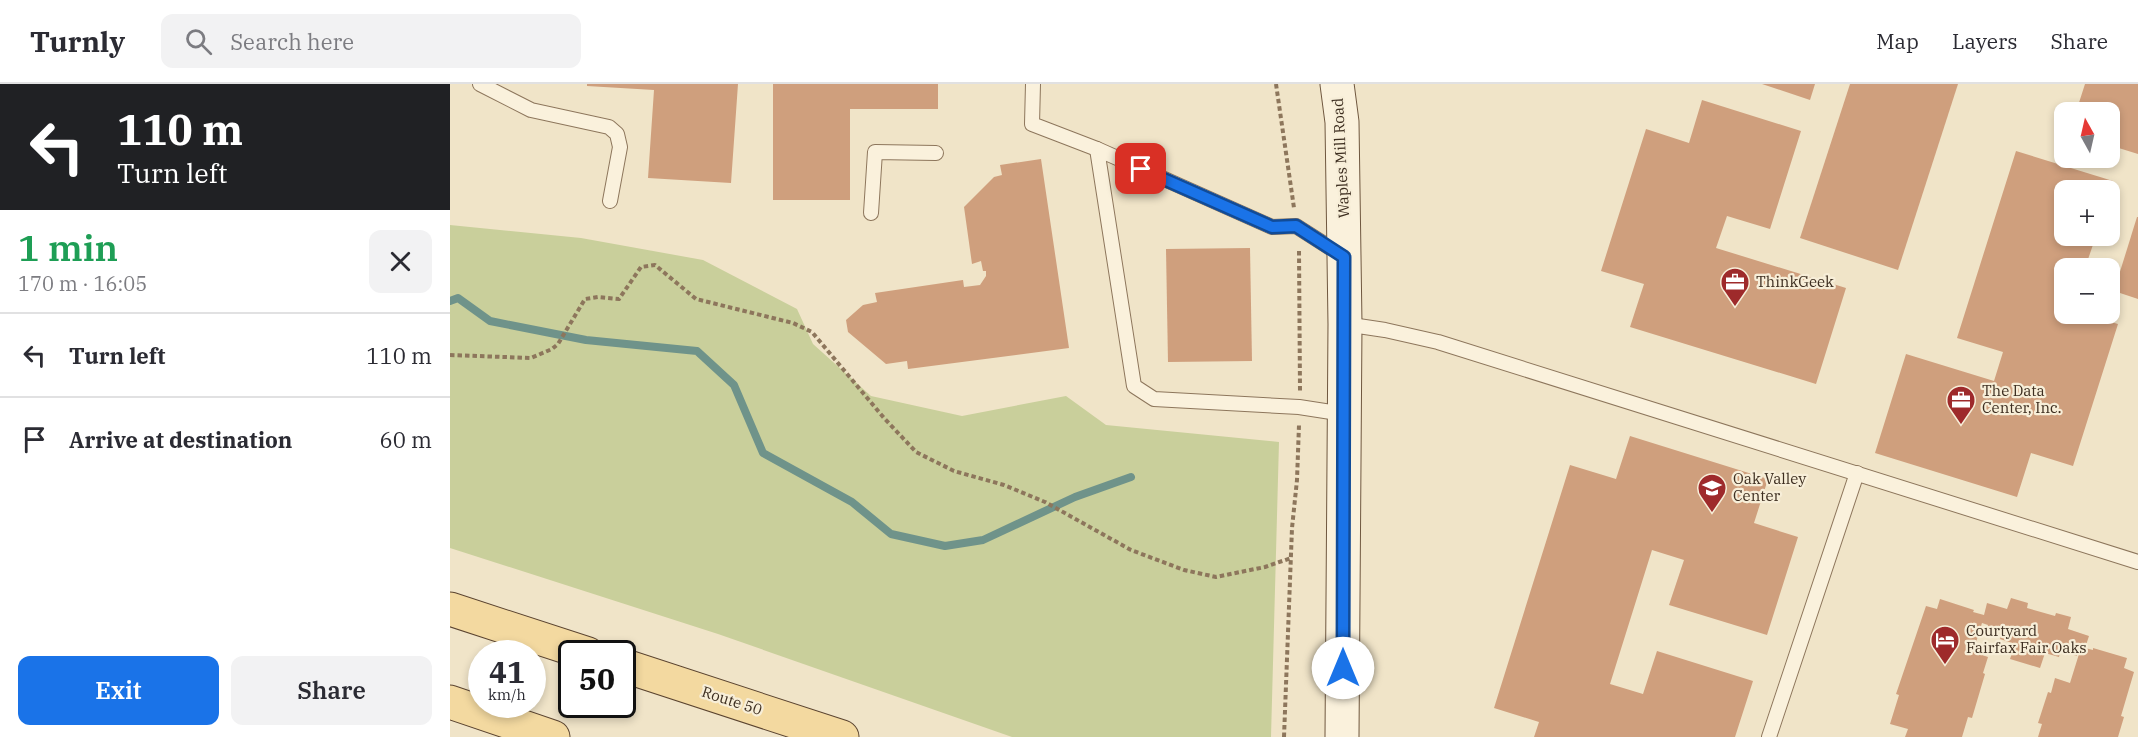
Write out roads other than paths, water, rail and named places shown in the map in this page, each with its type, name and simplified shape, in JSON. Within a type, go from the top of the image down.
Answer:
[{"type":"main road","name":"Waples Mill Road","points":[[1337,84],[1342,122],[1345,324],[1342,737]]},
{"type":"main road","points":[[450,609],[558,644]]},
{"type":"main road","name":"Route 50","points":[[636,670],[842,737]]},
{"type":"main road","points":[[450,702],[554,737]]},
{"type":"lane","points":[[480,84],[531,110],[609,127],[617,134],[620,147],[610,201]]},
{"type":"lane","points":[[1033,84],[1032,124],[1098,149],[1272,227],[1296,226],[1344,257]]},
{"type":"lane","points":[[1098,149],[1134,386],[1154,399],[1299,407],[1344,414]]},
{"type":"lane","points":[[871,213],[875,153],[936,153]]},
{"type":"lane","points":[[1345,324],[1438,342],[2138,562]]},
{"type":"lane","points":[[1769,737],[1857,473]]},
{"type":"waterway","points":[[450,301],[458,298],[490,321],[586,340],[697,351],[734,385],[763,453],[852,502],[891,534],[945,546],[983,540],[1075,497],[1131,477]]},
{"type":"place","name":"ThinkGeek","points":[[1735,308]]},
{"type":"place","name":"The Data Center, Inc.","points":[[1961,426]]},
{"type":"place","name":"Oak Valley Center","points":[[1712,514]]},
{"type":"place","name":"Courtyard Fairfax Fair Oaks","points":[[1945,666]]}]
